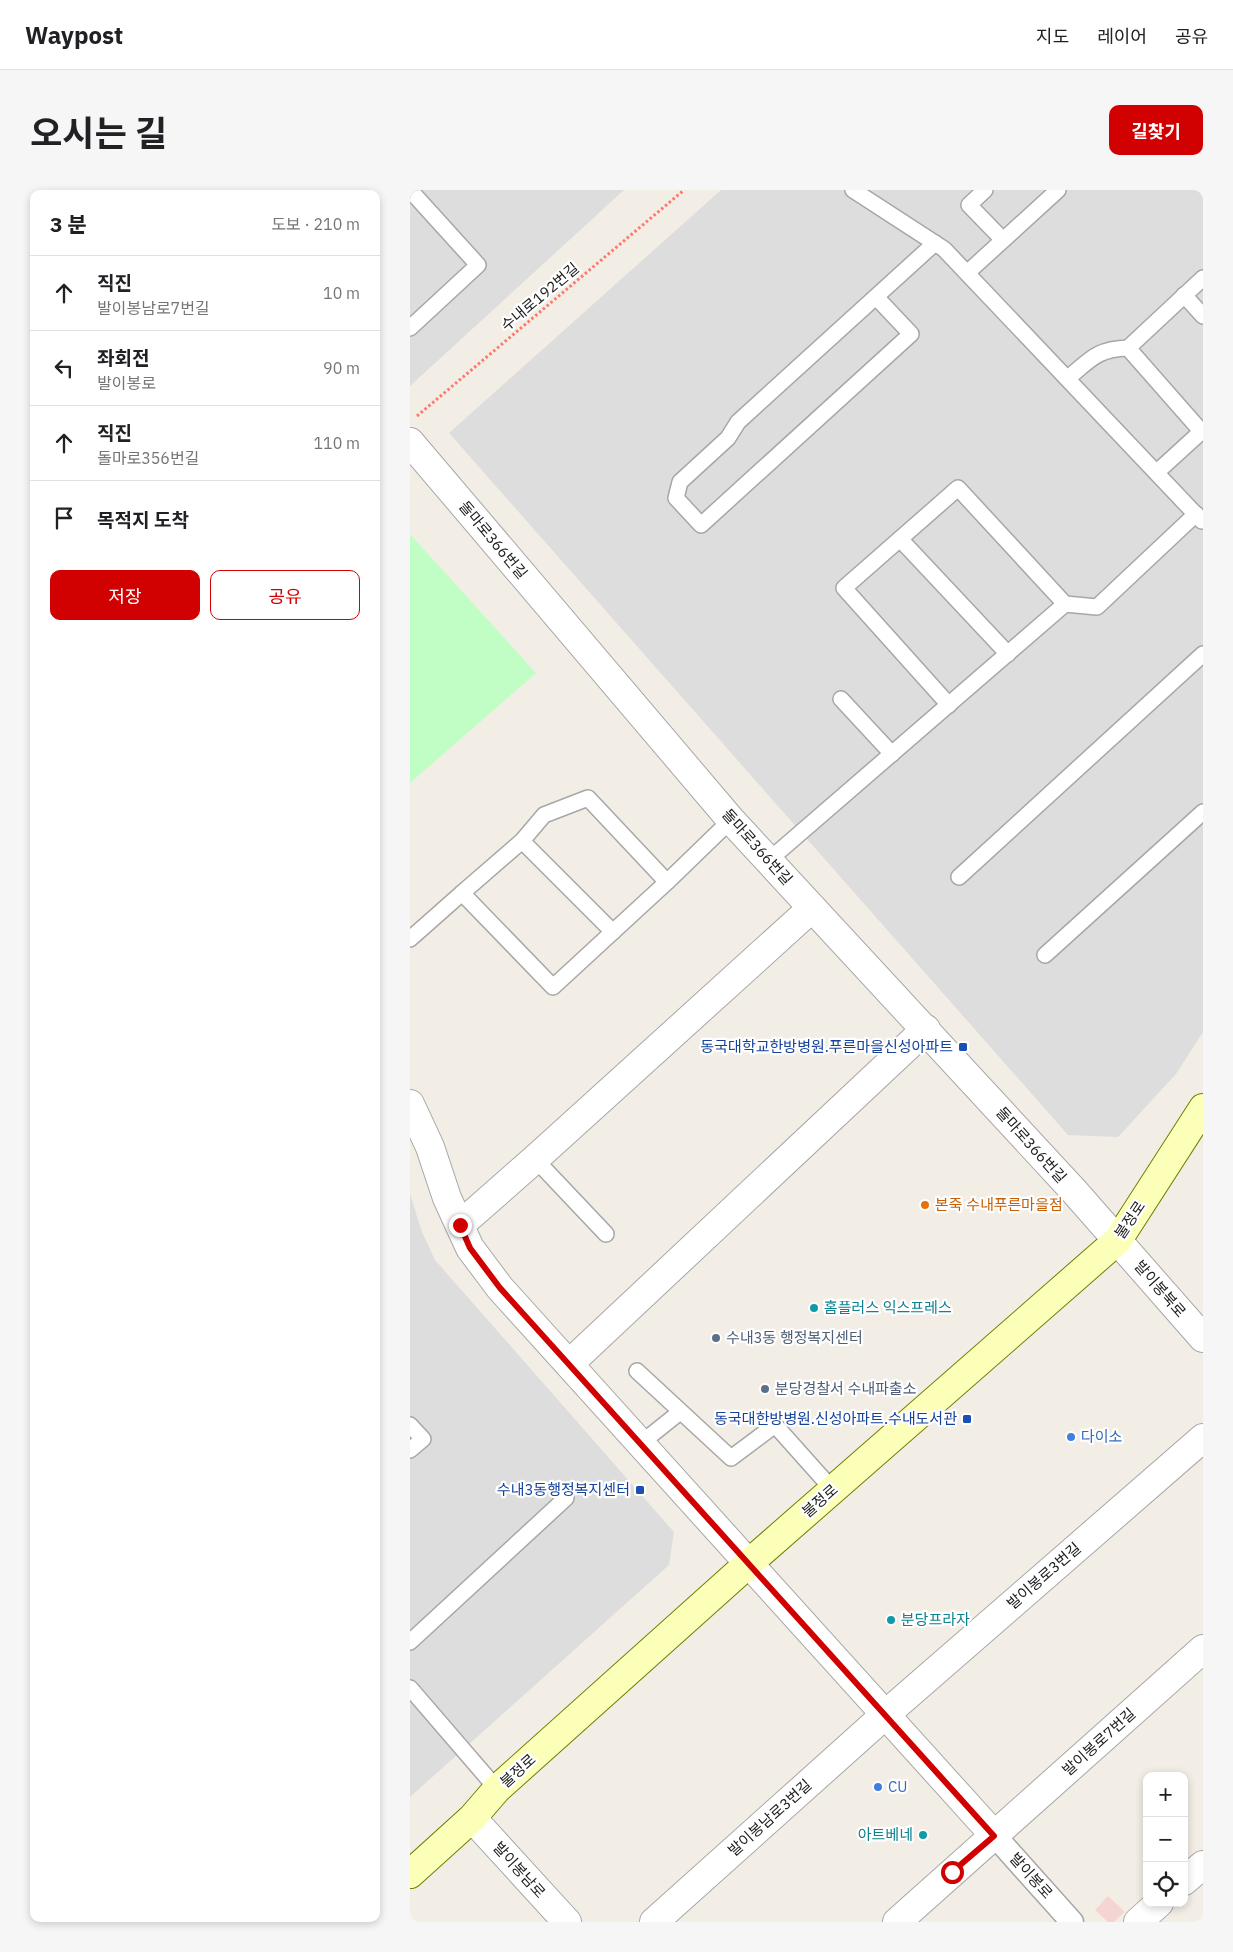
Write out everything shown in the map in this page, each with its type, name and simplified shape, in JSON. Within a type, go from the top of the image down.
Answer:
[{"type":"main road","name":"불정로","points":[[410,1874],[472,1818],[498,1789],[748,1564],[1118,1240],[1203,1108]]},
{"type":"street","name":"돌마로366번길","points":[[410,442],[730,820],[926,1029],[1118,1240]]},
{"type":"street","points":[[460,1225],[536,1159],[812,908]]},
{"type":"street","points":[[569,1364],[926,1029]]},
{"type":"street","name":"발이봉로","points":[[410,1104],[430,1147],[447,1198],[470,1248],[500,1288],[1072,1922]]},
{"type":"street","name":"발이봉북로","points":[[1118,1240],[1203,1338]]},
{"type":"street","name":"발이봉로3번길","points":[[886,1714],[1203,1438]]},
{"type":"street","name":"발이봉로7번길","points":[[898,1922],[1203,1649]]},
{"type":"street","name":"발이봉남로3번길","points":[[654,1922],[886,1714]]},
{"type":"street","name":"발이봉남로","points":[[472,1818],[567,1922]]},
{"type":"street","points":[[1188,1878],[1203,1865]]},
{"type":"street","points":[[1138,1922],[1155,1907]]},
{"type":"lane","points":[[853,190],[944,249],[1200,518],[1097,607],[1065,604],[958,488],[844,588],[949,705]]},
{"type":"lane","points":[[985,190],[969,205],[1003,240]]},
{"type":"lane","points":[[967,273],[1058,190]]},
{"type":"lane","points":[[410,328],[478,265],[415,192]]},
{"type":"lane","points":[[876,297],[911,334],[701,525],[676,498],[680,482],[728,438],[738,422],[935,243]]},
{"type":"lane","points":[[1068,378],[1096,354],[1113,349],[1128,348],[1203,278]]},
{"type":"lane","points":[[1184,295],[1203,316]]},
{"type":"lane","points":[[1128,348],[1202,430],[1157,472]]},
{"type":"lane","points":[[900,539],[1008,654]]},
{"type":"lane","points":[[769,860],[1065,604]]},
{"type":"lane","points":[[959,878],[1203,654]]},
{"type":"lane","points":[[841,699],[892,754]]},
{"type":"lane","points":[[410,939],[522,841],[544,815],[588,798],[667,882]]},
{"type":"lane","points":[[1045,955],[1203,812]]},
{"type":"lane","points":[[462,893],[553,988],[667,882],[730,820]]},
{"type":"lane","points":[[522,841],[613,932]]},
{"type":"lane","points":[[536,1159],[606,1234]]},
{"type":"lane","points":[[637,1372],[730,1458],[776,1425],[833,1490]]},
{"type":"lane","points":[[640,1444],[680,1412]]},
{"type":"lane","points":[[410,1425],[423,1439],[410,1450]]},
{"type":"lane","points":[[410,1642],[566,1498]]},
{"type":"lane","points":[[410,1688],[498,1789]]},
{"type":"path","name":"수내로192번길","points":[[410,422],[684,190]]},
{"type":"shaded area","points":[[410,190],[624,190],[410,386]]},
{"type":"shaded area","points":[[721,190],[1203,190],[1203,1032],[1176,1074],[1118,1137],[1068,1135],[449,433]]},
{"type":"shaded area","points":[[410,1194],[422,1232],[435,1260],[674,1532],[669,1565],[410,1797]]},
{"type":"shaded area","points":[[1108,1896],[1125,1912],[1114,1922],[1108,1922],[1095,1910]]},
{"type":"green space","points":[[410,534],[536,673],[410,783]]},
{"type":"place","name":"동국대학교한방병원.푸른마을신성아파트","points":[[963,1047]]},
{"type":"place","name":"본죽 수내푸른마을점","points":[[925,1205]]},
{"type":"place","name":"홈플러스 익스프레스","points":[[814,1308]]},
{"type":"place","name":"수내3동 행정복지센터","points":[[716,1338]]},
{"type":"place","name":"분당경찰서 수내파출소","points":[[765,1389]]},
{"type":"place","name":"동국대한방병원.신성아파트.수내도서관","points":[[967,1419]]},
{"type":"place","name":"다이소","points":[[1071,1437]]},
{"type":"place","name":"수내3동행정복지센터","points":[[640,1490]]},
{"type":"place","name":"분당프라자","points":[[891,1620]]},
{"type":"place","name":"CU","points":[[878,1787]]},
{"type":"place","name":"아트베네","points":[[923,1835]]},
{"type":"route","points":[[460,1225],[470,1248],[500,1288],[994,1836],[952,1872]]}]
